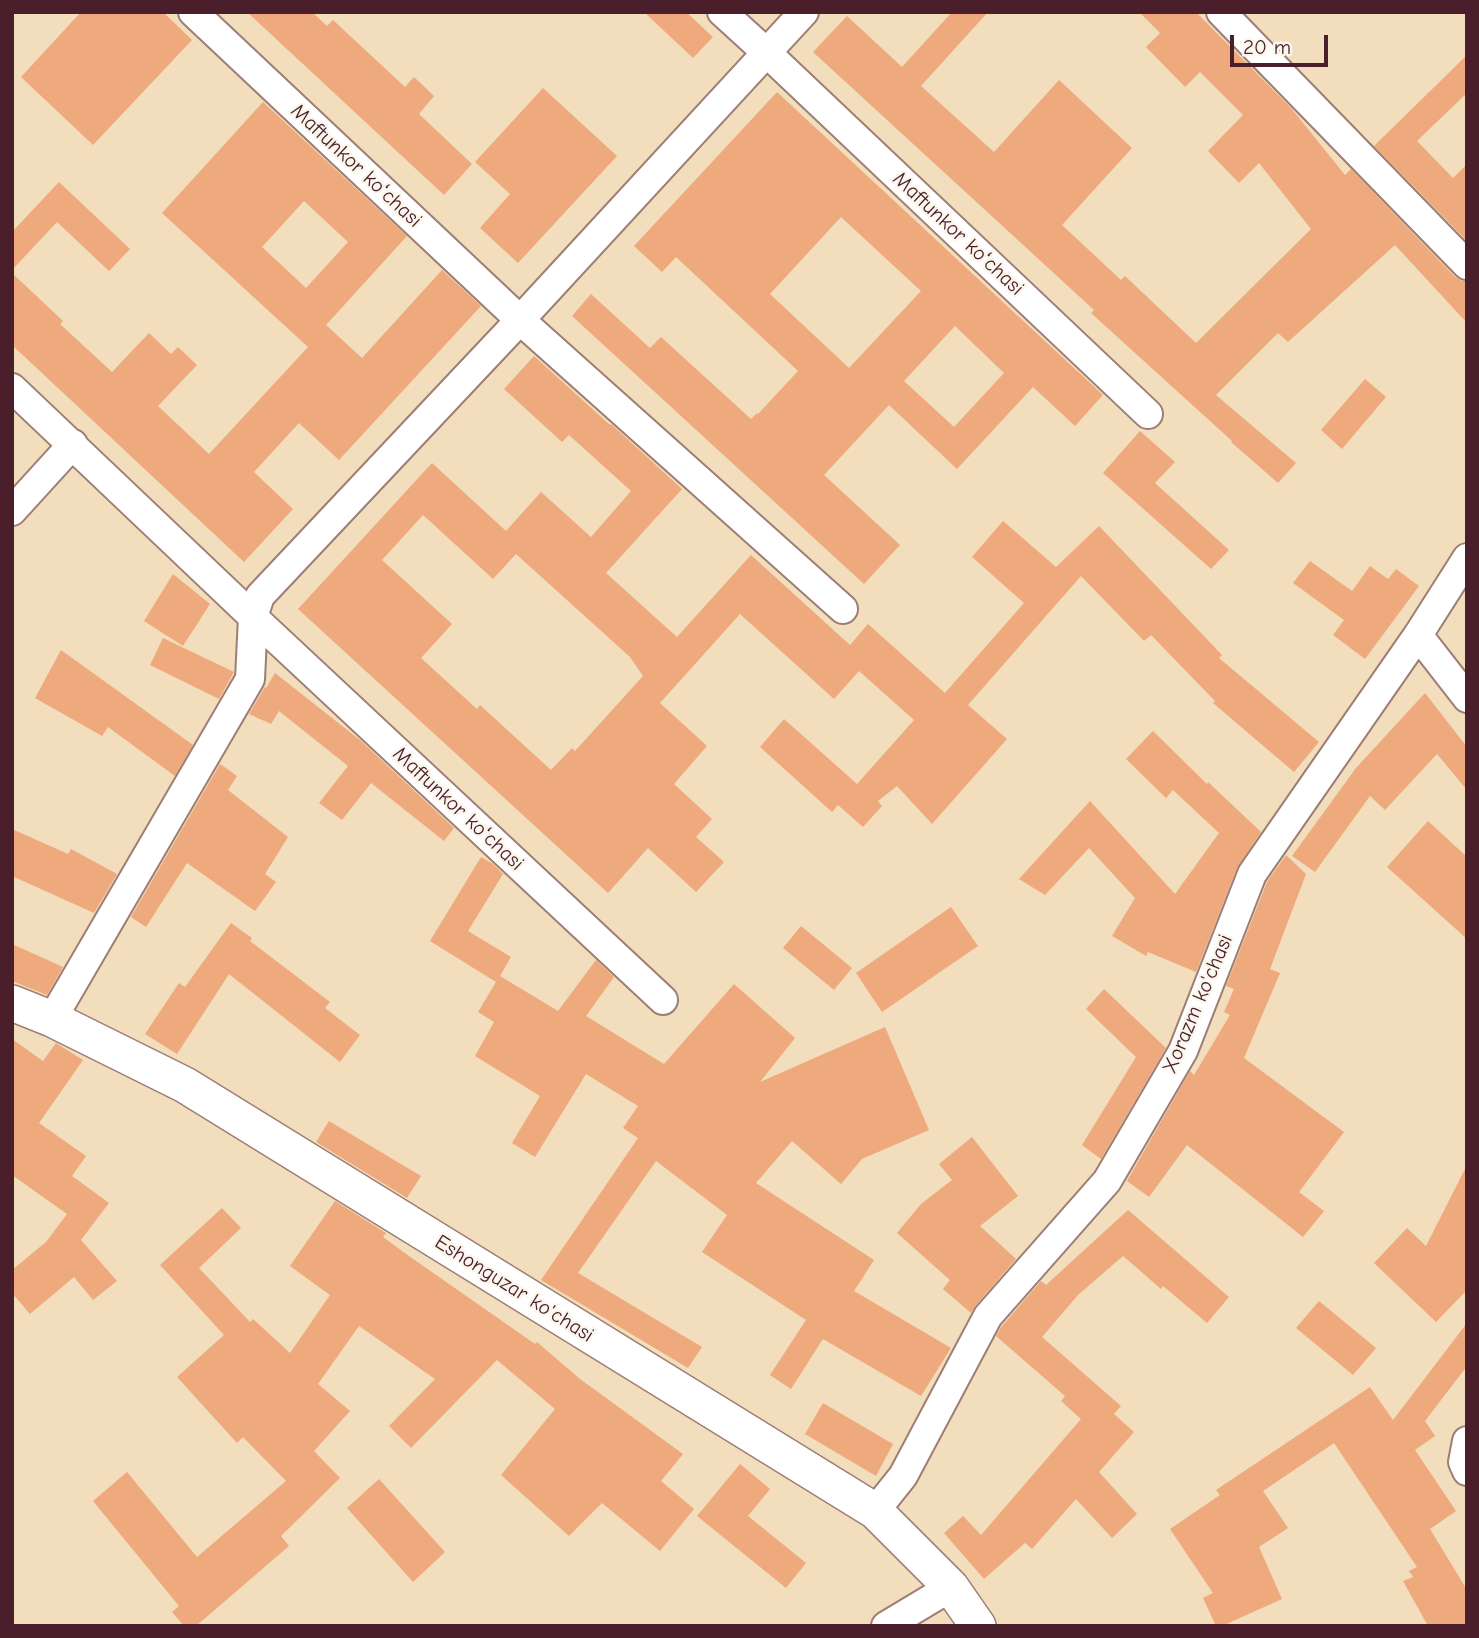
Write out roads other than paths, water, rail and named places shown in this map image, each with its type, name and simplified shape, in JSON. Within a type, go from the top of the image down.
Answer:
[{"type":"street","name":"Maftunkor koʻchasi","points":[[193,12],[520,320],[843,609]]},
{"type":"street","name":"Maftunkor koʻchasi","points":[[722,12],[1148,414]]},
{"type":"street","points":[[52,1018],[250,679],[253,617],[260,596],[520,320],[804,12]]},
{"type":"street","points":[[1221,12],[1467,265]]},
{"type":"street","name":"Maftunkor koʻchasi","points":[[12,388],[663,1000]]},
{"type":"street","points":[[12,511],[73,444]]},
{"type":"street","name":"Xorazm ko'chasi","points":[[876,1511],[903,1476],[988,1316],[1107,1181],[1183,1051],[1252,874],[1418,635],[1467,558]]},
{"type":"street","points":[[1418,635],[1467,698]]},
{"type":"street","name":"Eshonguzar ko'chasi","points":[[12,1003],[52,1018],[185,1085],[876,1511],[950,1587],[978,1626]]},
{"type":"street","points":[[1467,1441],[1463,1462],[1467,1471]]},
{"type":"street","points":[[886,1626],[950,1587]]}]
